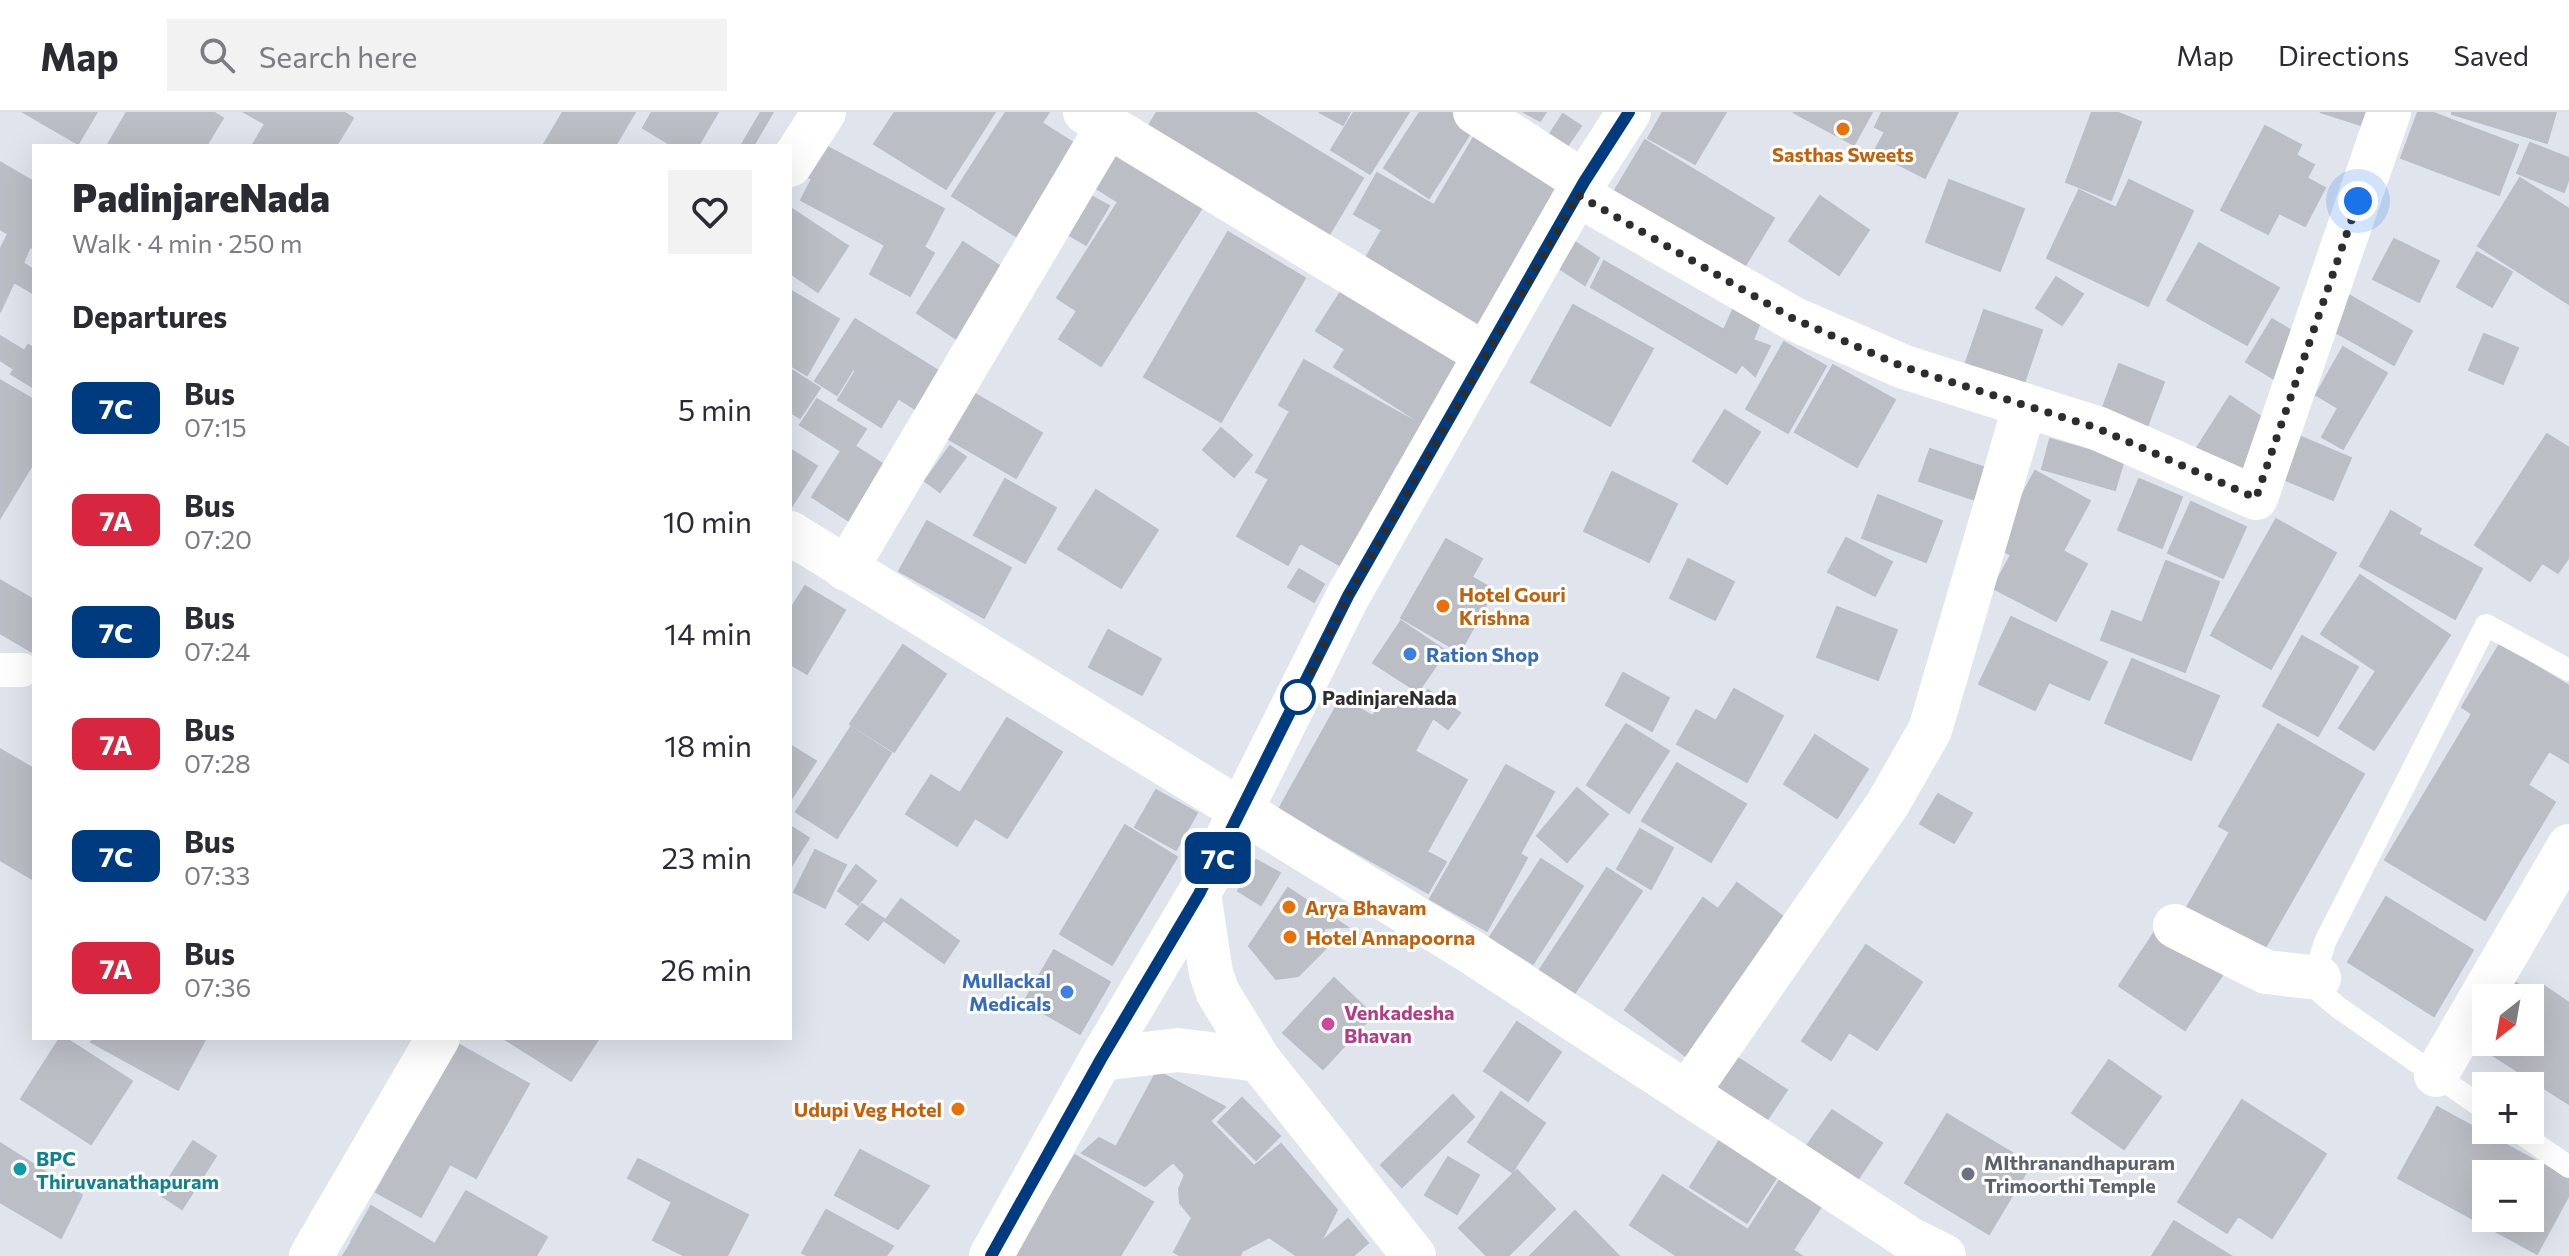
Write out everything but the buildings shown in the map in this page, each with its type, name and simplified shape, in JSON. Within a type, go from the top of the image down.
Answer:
[{"type":"street","points":[[792,162],[824,112]]},
{"type":"street","points":[[1475,112],[1581,189],[1794,319],[1904,367],[2097,428],[2256,498],[2389,112]]},
{"type":"street","points":[[991,1256],[1101,1059],[1199,894],[1348,596],[1581,189],[1629,112]]},
{"type":"street","points":[[846,569],[1096,119],[1486,355]]},
{"type":"street","points":[[1687,1093],[1887,805],[1930,730],[2025,405]]},
{"type":"street","points":[[792,534],[1471,952],[1910,1239],[1944,1256]]},
{"type":"street","points":[[2436,1075],[2569,846]]},
{"type":"street","points":[[1199,894],[1211,973],[1218,993],[1259,1060],[1414,1256]]},
{"type":"street","points":[[2175,926],[2266,972],[2319,978]]},
{"type":"street","points":[[311,1256],[437,1040]]},
{"type":"street","points":[[1101,1059],[1178,1050],[1259,1060]]},
{"type":"lane","points":[[2472,1100],[2321,993],[2318,965],[2325,942],[2486,625],[2569,670]]},
{"type":"lane","points":[[2536,1144],[2569,1167]]},
{"type":"bus line","name":"7C","points":[[991,1256],[1101,1059],[1199,894],[1348,596],[1584,182],[1629,112]]},
{"type":"place","name":"Sasthas Sweets","points":[[1843,129]]},
{"type":"place","name":"Hotel Gouri Krishna","points":[[1443,606]]},
{"type":"place","name":"Ration Shop","points":[[1410,654]]},
{"type":"place","name":"PadinjareNada","points":[[1298,697]]},
{"type":"place","name":"Arya Bhavam","points":[[1289,907]]},
{"type":"place","name":"Hotel Annapoorna","points":[[1290,937]]},
{"type":"place","name":"Mullackal Medicals","points":[[1067,992]]},
{"type":"place","name":"Venkadesha Bhavan","points":[[1328,1024]]},
{"type":"place","name":"Udupi Veg Hotel","points":[[958,1109]]},
{"type":"place","name":"BPC Thiruvanathapuram","points":[[20,1169]]},
{"type":"place","name":"MIthranandhapuram Trimoorthi Temple","points":[[1968,1174]]},
{"type":"route","points":[[1298,697],[1295,703],[1348,596],[1578,195],[1794,319],[1904,367],[2097,428],[2256,498],[2358,201]]}]
